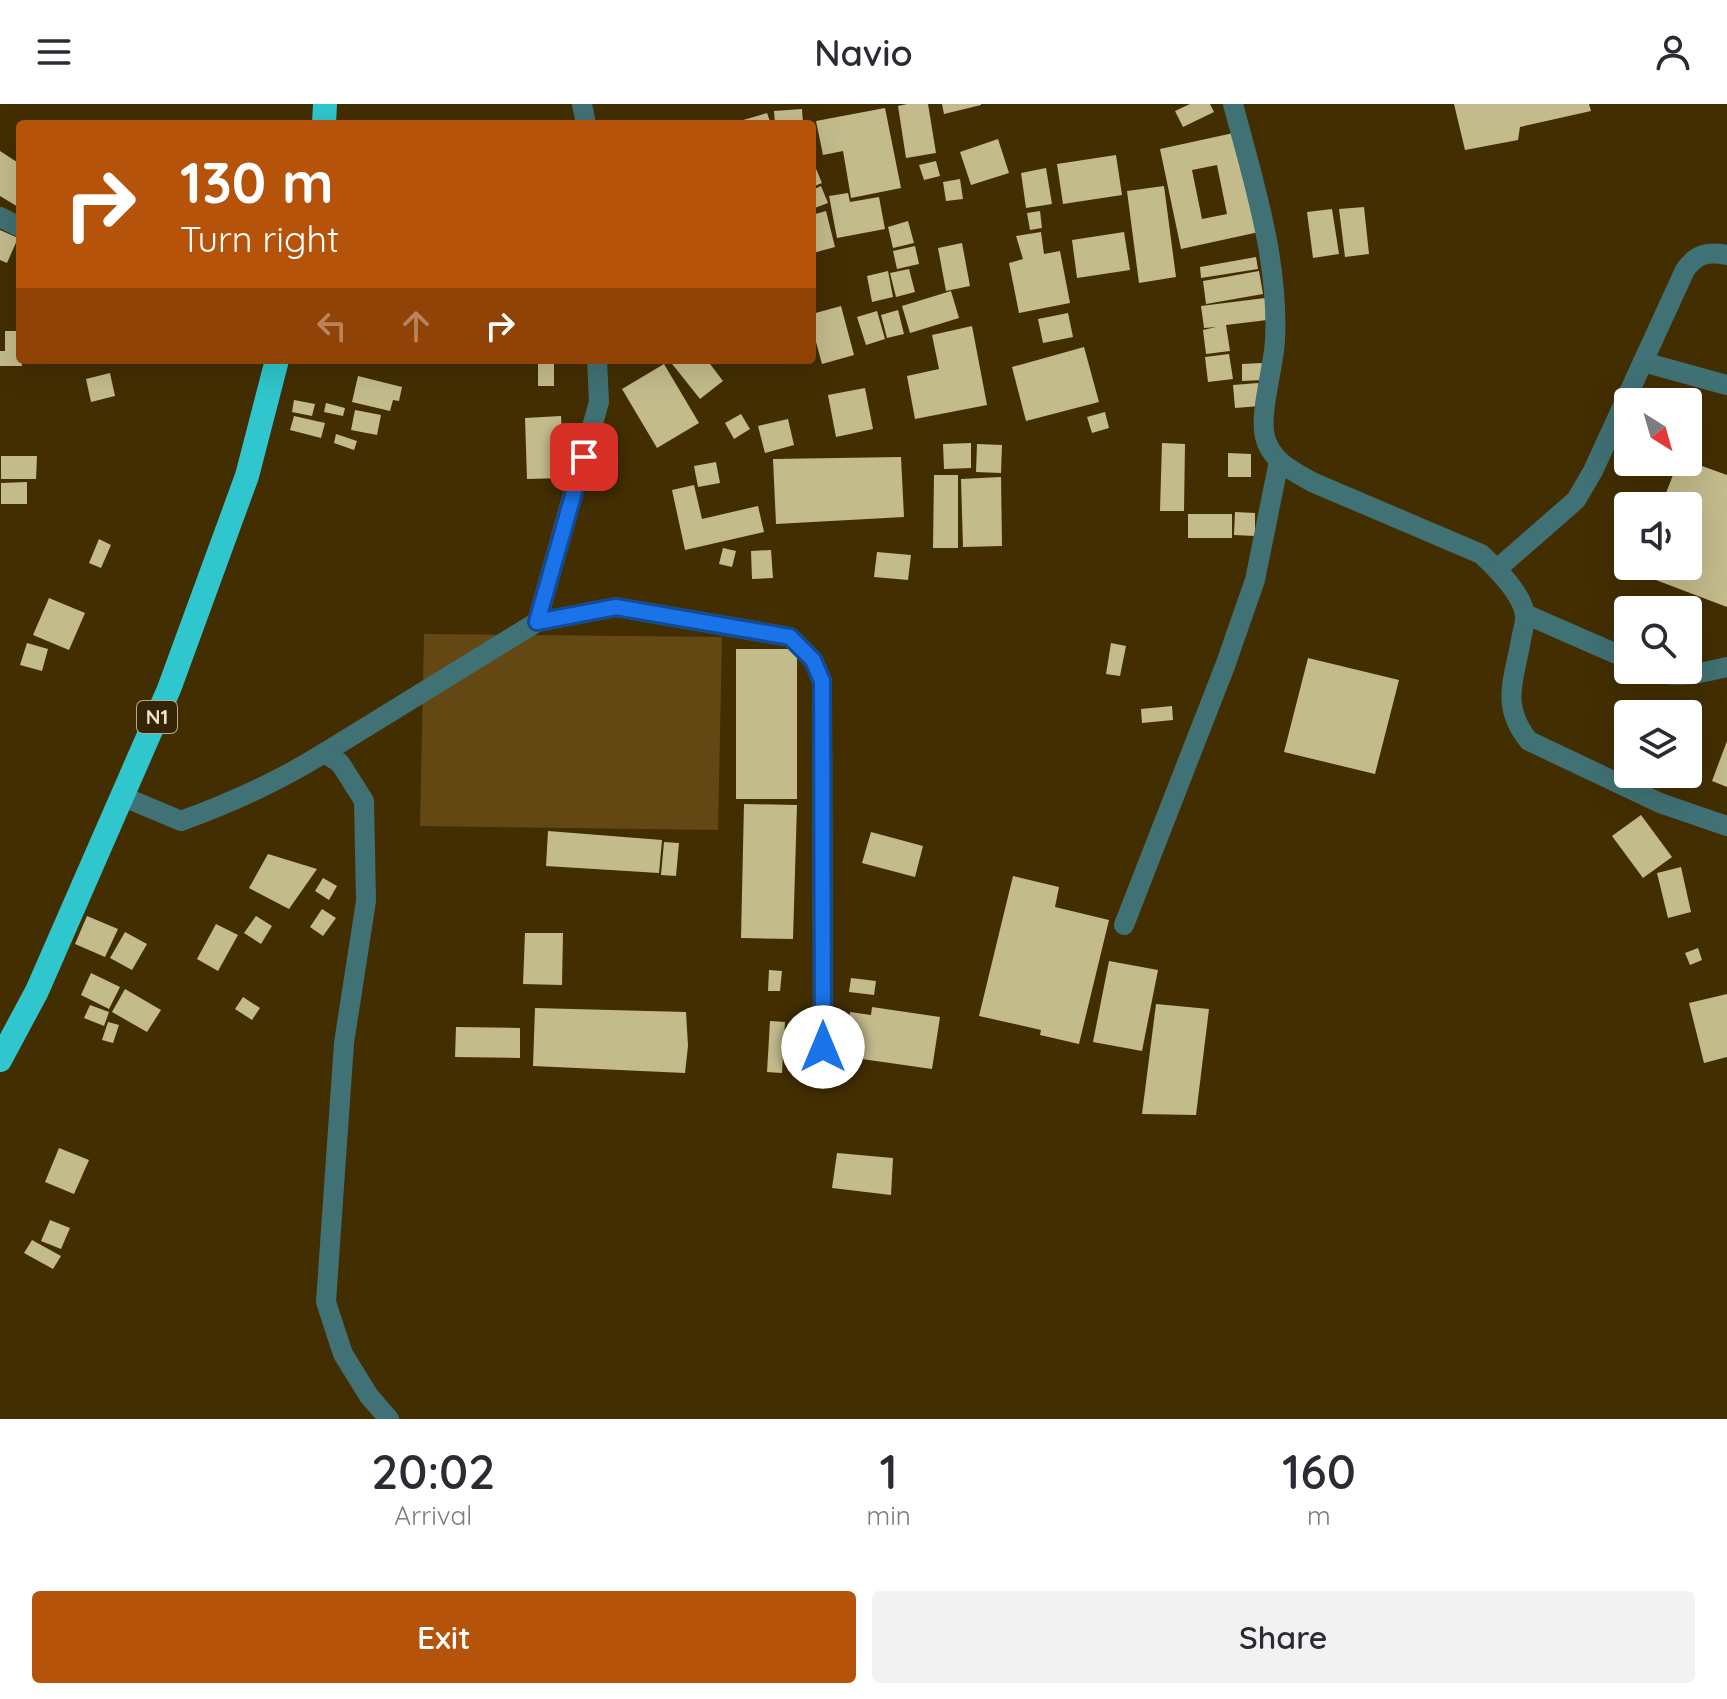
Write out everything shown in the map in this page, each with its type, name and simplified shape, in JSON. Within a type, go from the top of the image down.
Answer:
[{"type":"highway","name":"N1","points":[[0,1060],[37,991],[169,689],[247,476],[276,364]]},
{"type":"street","points":[[1233,104],[1262,213],[1272,282],[1275,339],[1264,430],[1271,452],[1279,461],[1312,482],[1481,554],[1497,569],[1513,589],[1525,614],[1510,704],[1515,725],[1529,741],[1660,803],[1727,826]]},
{"type":"street","points":[[1497,569],[1576,500],[1593,471],[1693,258],[1708,252],[1727,255]]},
{"type":"street","points":[[1643,362],[1727,385]]},
{"type":"street","points":[[537,622],[599,402],[597,364]]},
{"type":"street","points":[[1124,925],[1225,666],[1255,580],[1279,461]]},
{"type":"street","points":[[124,797],[181,821],[233,801],[293,772],[537,622],[616,607],[790,637],[813,660],[822,681],[823,1047]]},
{"type":"street","points":[[1525,614],[1614,653]]},
{"type":"street","points":[[1702,673],[1727,667]]},
{"type":"street","points":[[324,753],[340,763],[364,801],[366,901],[344,1043],[326,1302],[343,1354],[369,1396],[389,1419]]},
{"type":"shaded area","points":[[424,634],[722,637],[718,830],[420,826]]},
{"type":"building","points":[[928,104],[936,153],[906,158],[898,106]]},
{"type":"building","points":[[942,104],[981,104],[981,105],[944,114]]},
{"type":"building","points":[[1190,104],[1210,104],[1214,112],[1183,127],[1175,111]]},
{"type":"building","points":[[1454,104],[1589,104],[1591,111],[1520,127],[1518,140],[1465,150]]},
{"type":"building","points":[[885,108],[901,188],[851,198],[843,151],[823,155],[816,121]]},
{"type":"building","points":[[802,109],[803,120],[775,120],[774,111]]},
{"type":"building","points":[[767,113],[770,120],[743,120]]},
{"type":"building","points":[[1238,132],[1259,232],[1181,249],[1160,149]],"holes":[[[1217,165],[1227,214],[1202,219],[1192,170]]]},
{"type":"building","points":[[998,139],[1009,173],[971,185],[960,152]]},
{"type":"building","points":[[0,151],[16,161],[16,206],[0,196]]},
{"type":"building","points":[[1116,155],[1122,195],[1063,204],[1057,164]]},
{"type":"building","points":[[936,161],[940,176],[924,180],[919,165]]},
{"type":"building","points":[[1046,168],[1052,204],[1026,208],[1021,173]]},
{"type":"building","points":[[816,169],[822,183],[816,185]]},
{"type":"building","points":[[960,179],[963,199],[946,201],[943,182]]},
{"type":"building","points":[[821,186],[828,203],[816,208],[816,188]]},
{"type":"building","points":[[1164,186],[1176,277],[1139,283],[1127,191]]},
{"type":"building","points":[[848,193],[850,202],[879,197],[885,229],[837,238],[829,196]]},
{"type":"building","points":[[1364,207],[1369,254],[1345,257],[1339,209]]},
{"type":"building","points":[[1332,209],[1339,254],[1313,258],[1307,212]]},
{"type":"building","points":[[826,211],[835,247],[816,252],[816,214]]},
{"type":"building","points":[[1040,211],[1042,228],[1030,230],[1027,213]]},
{"type":"building","points":[[908,221],[914,243],[893,248],[888,227]]},
{"type":"building","points":[[0,230],[16,237],[16,243],[7,263],[0,260]]},
{"type":"building","points":[[1041,232],[1044,254],[1060,251],[1070,303],[1019,313],[1009,263],[1023,259],[1016,236]]},
{"type":"building","points":[[1124,232],[1130,270],[1077,278],[1072,240]]},
{"type":"building","points":[[962,243],[970,286],[946,291],[938,248]]},
{"type":"building","points":[[915,246],[919,264],[897,269],[893,251]]},
{"type":"building","points":[[1256,257],[1258,269],[1201,278],[1200,267]]},
{"type":"building","points":[[909,269],[915,292],[896,297],[890,273]]},
{"type":"building","points":[[888,271],[893,297],[872,302],[867,276]]},
{"type":"building","points":[[1259,271],[1263,294],[1206,304],[1203,281]]},
{"type":"building","points":[[951,291],[959,318],[910,333],[902,306]]},
{"type":"building","points":[[1265,298],[1267,320],[1226,325],[1230,351],[1206,354],[1203,330],[1216,327],[1204,328],[1201,306]]},
{"type":"building","points":[[841,306],[854,355],[822,364],[816,342],[816,313]]},
{"type":"building","points":[[898,310],[904,334],[887,338],[881,315]]},
{"type":"building","points":[[877,311],[885,339],[866,345],[857,317]]},
{"type":"building","points":[[1068,313],[1073,337],[1043,343],[1038,319]]},
{"type":"building","points":[[972,326],[987,405],[915,419],[907,376],[939,369],[932,335]]},
{"type":"building","points":[[5,331],[16,331],[16,364],[22,366],[0,366],[0,351],[5,351]]},
{"type":"building","points":[[1084,347],[1099,402],[1026,421],[1012,367]]},
{"type":"building","points":[[1229,354],[1233,379],[1208,382],[1205,357]]},
{"type":"building","points":[[1262,363],[1263,380],[1242,381],[1242,364]]},
{"type":"building","points":[[538,364],[554,364],[554,386],[538,386]]},
{"type":"building","points":[[664,364],[699,423],[657,448],[622,389]]},
{"type":"building","points":[[672,364],[710,364],[723,381],[700,399]]},
{"type":"building","points":[[110,373],[115,396],[91,402],[86,379]]},
{"type":"building","points":[[358,376],[402,387],[399,401],[393,400],[390,411],[352,402]]},
{"type":"building","points":[[1258,383],[1260,406],[1235,408],[1233,385]]},
{"type":"building","points":[[865,388],[873,429],[836,437],[828,395]]},
{"type":"building","points":[[294,400],[315,404],[312,416],[292,412]]},
{"type":"building","points":[[326,403],[345,408],[343,416],[324,412]]},
{"type":"building","points":[[355,410],[381,415],[377,435],[351,430]]},
{"type":"building","points":[[1105,412],[1109,428],[1092,433],[1087,417]]},
{"type":"building","points":[[741,414],[750,429],[734,439],[725,423]]},
{"type":"building","points":[[294,416],[325,423],[321,438],[290,430]]},
{"type":"building","points":[[561,416],[564,478],[527,479],[525,418]]},
{"type":"building","points":[[788,419],[794,445],[765,453],[758,426]]},
{"type":"building","points":[[336,434],[357,441],[354,450],[334,443]]},
{"type":"building","points":[[971,443],[971,468],[944,469],[943,444]]},
{"type":"building","points":[[1162,443],[1185,444],[1184,511],[1160,511]]},
{"type":"building","points":[[977,444],[1002,445],[1001,473],[976,472]]},
{"type":"building","points":[[1228,453],[1251,454],[1251,477],[1228,477]]},
{"type":"building","points":[[1,456],[37,456],[36,479],[1,479]]},
{"type":"building","points":[[901,457],[904,517],[776,524],[773,459]]},
{"type":"building","points":[[716,462],[720,483],[698,487],[694,466]]},
{"type":"building","points":[[1702,466],[1727,475],[1727,607],[1656,580],[1702,580],[1702,492],[1666,492],[1673,476],[1702,476]]},
{"type":"building","points":[[934,475],[958,475],[958,548],[933,548]]},
{"type":"building","points":[[1001,477],[1002,546],[963,547],[961,479]]},
{"type":"building","points":[[27,482],[27,504],[1,504],[1,483]]},
{"type":"building","points":[[694,485],[702,519],[758,506],[764,532],[685,550],[672,490]]},
{"type":"building","points":[[1235,512],[1255,513],[1255,536],[1234,535]]},
{"type":"building","points":[[1188,514],[1232,514],[1232,538],[1188,538]]},
{"type":"building","points":[[99,539],[111,545],[101,568],[89,563]]},
{"type":"building","points":[[723,548],[736,551],[732,567],[719,564]]},
{"type":"building","points":[[771,550],[773,578],[752,579],[751,551]]},
{"type":"building","points":[[877,552],[911,555],[908,580],[874,577]]},
{"type":"building","points":[[49,598],[85,613],[69,650],[33,635]]},
{"type":"building","points":[[27,643],[48,649],[42,671],[20,665]]},
{"type":"building","points":[[1111,643],[1126,646],[1120,676],[1106,674]]},
{"type":"building","points":[[736,649],[797,649],[797,799],[736,799]]},
{"type":"building","points":[[1308,658],[1399,680],[1375,774],[1284,752]]},
{"type":"building","points":[[1172,706],[1173,720],[1142,723],[1141,709]]},
{"type":"building","points":[[1727,741],[1727,787],[1712,781]]},
{"type":"building","points":[[744,804],[797,805],[793,939],[741,938]]},
{"type":"building","points":[[1641,815],[1672,857],[1643,878],[1612,836]]},
{"type":"building","points":[[548,831],[662,840],[659,873],[546,866]]},
{"type":"building","points":[[871,832],[923,846],[915,877],[862,863]]},
{"type":"building","points":[[664,842],[679,843],[676,876],[661,875]]},
{"type":"building","points":[[268,854],[317,869],[289,909],[249,888]]},
{"type":"building","points":[[1681,867],[1691,912],[1668,918],[1657,873]]},
{"type":"building","points":[[1013,876],[1059,887],[1055,907],[1109,920],[1079,1044],[1040,1035],[1041,1030],[979,1016]]},
{"type":"building","points":[[323,878],[337,886],[329,900],[315,891]]},
{"type":"building","points":[[322,909],[336,918],[323,936],[310,927]]},
{"type":"building","points":[[87,916],[118,929],[105,957],[75,944]]},
{"type":"building","points":[[256,916],[272,926],[261,944],[244,933]]},
{"type":"building","points":[[216,924],[238,935],[218,971],[197,959]]},
{"type":"building","points":[[125,932],[147,944],[132,970],[110,958]]},
{"type":"building","points":[[525,933],[563,933],[562,985],[523,984]]},
{"type":"building","points":[[1698,948],[1702,960],[1690,965],[1685,953]]},
{"type":"building","points":[[1109,961],[1158,970],[1142,1051],[1093,1042]]},
{"type":"building","points":[[769,970],[782,971],[780,991],[768,991]]},
{"type":"building","points":[[91,973],[120,987],[109,1009],[81,995]]},
{"type":"building","points":[[851,978],[876,981],[874,995],[849,992]]},
{"type":"building","points":[[125,989],[161,1010],[147,1032],[112,1012]]},
{"type":"building","points":[[1727,994],[1727,1057],[1704,1063],[1689,1003]]},
{"type":"building","points":[[243,997],[260,1008],[252,1020],[235,1009]]},
{"type":"building","points":[[1156,1004],[1209,1009],[1196,1115],[1142,1114]]},
{"type":"building","points":[[90,1005],[109,1012],[104,1026],[84,1018]]},
{"type":"building","points":[[872,1007],[940,1017],[932,1069],[862,1059],[862,1054],[844,1052],[850,1012],[871,1015]]},
{"type":"building","points":[[535,1008],[686,1012],[688,1046],[685,1073],[533,1066]]},
{"type":"building","points":[[770,1021],[785,1022],[782,1073],[767,1072]]},
{"type":"building","points":[[108,1022],[119,1025],[113,1043],[102,1040]]},
{"type":"building","points":[[456,1027],[520,1028],[520,1058],[455,1057]]},
{"type":"building","points":[[59,1148],[89,1160],[74,1194],[45,1182]]},
{"type":"building","points":[[837,1153],[893,1158],[891,1195],[832,1188]]},
{"type":"building","points":[[50,1220],[70,1228],[61,1249],[41,1241]]},
{"type":"building","points":[[32,1240],[61,1256],[53,1269],[24,1253]]},
{"type":"route","points":[[584,457],[537,622],[616,607],[790,637],[813,660],[822,681],[823,1047]]}]
